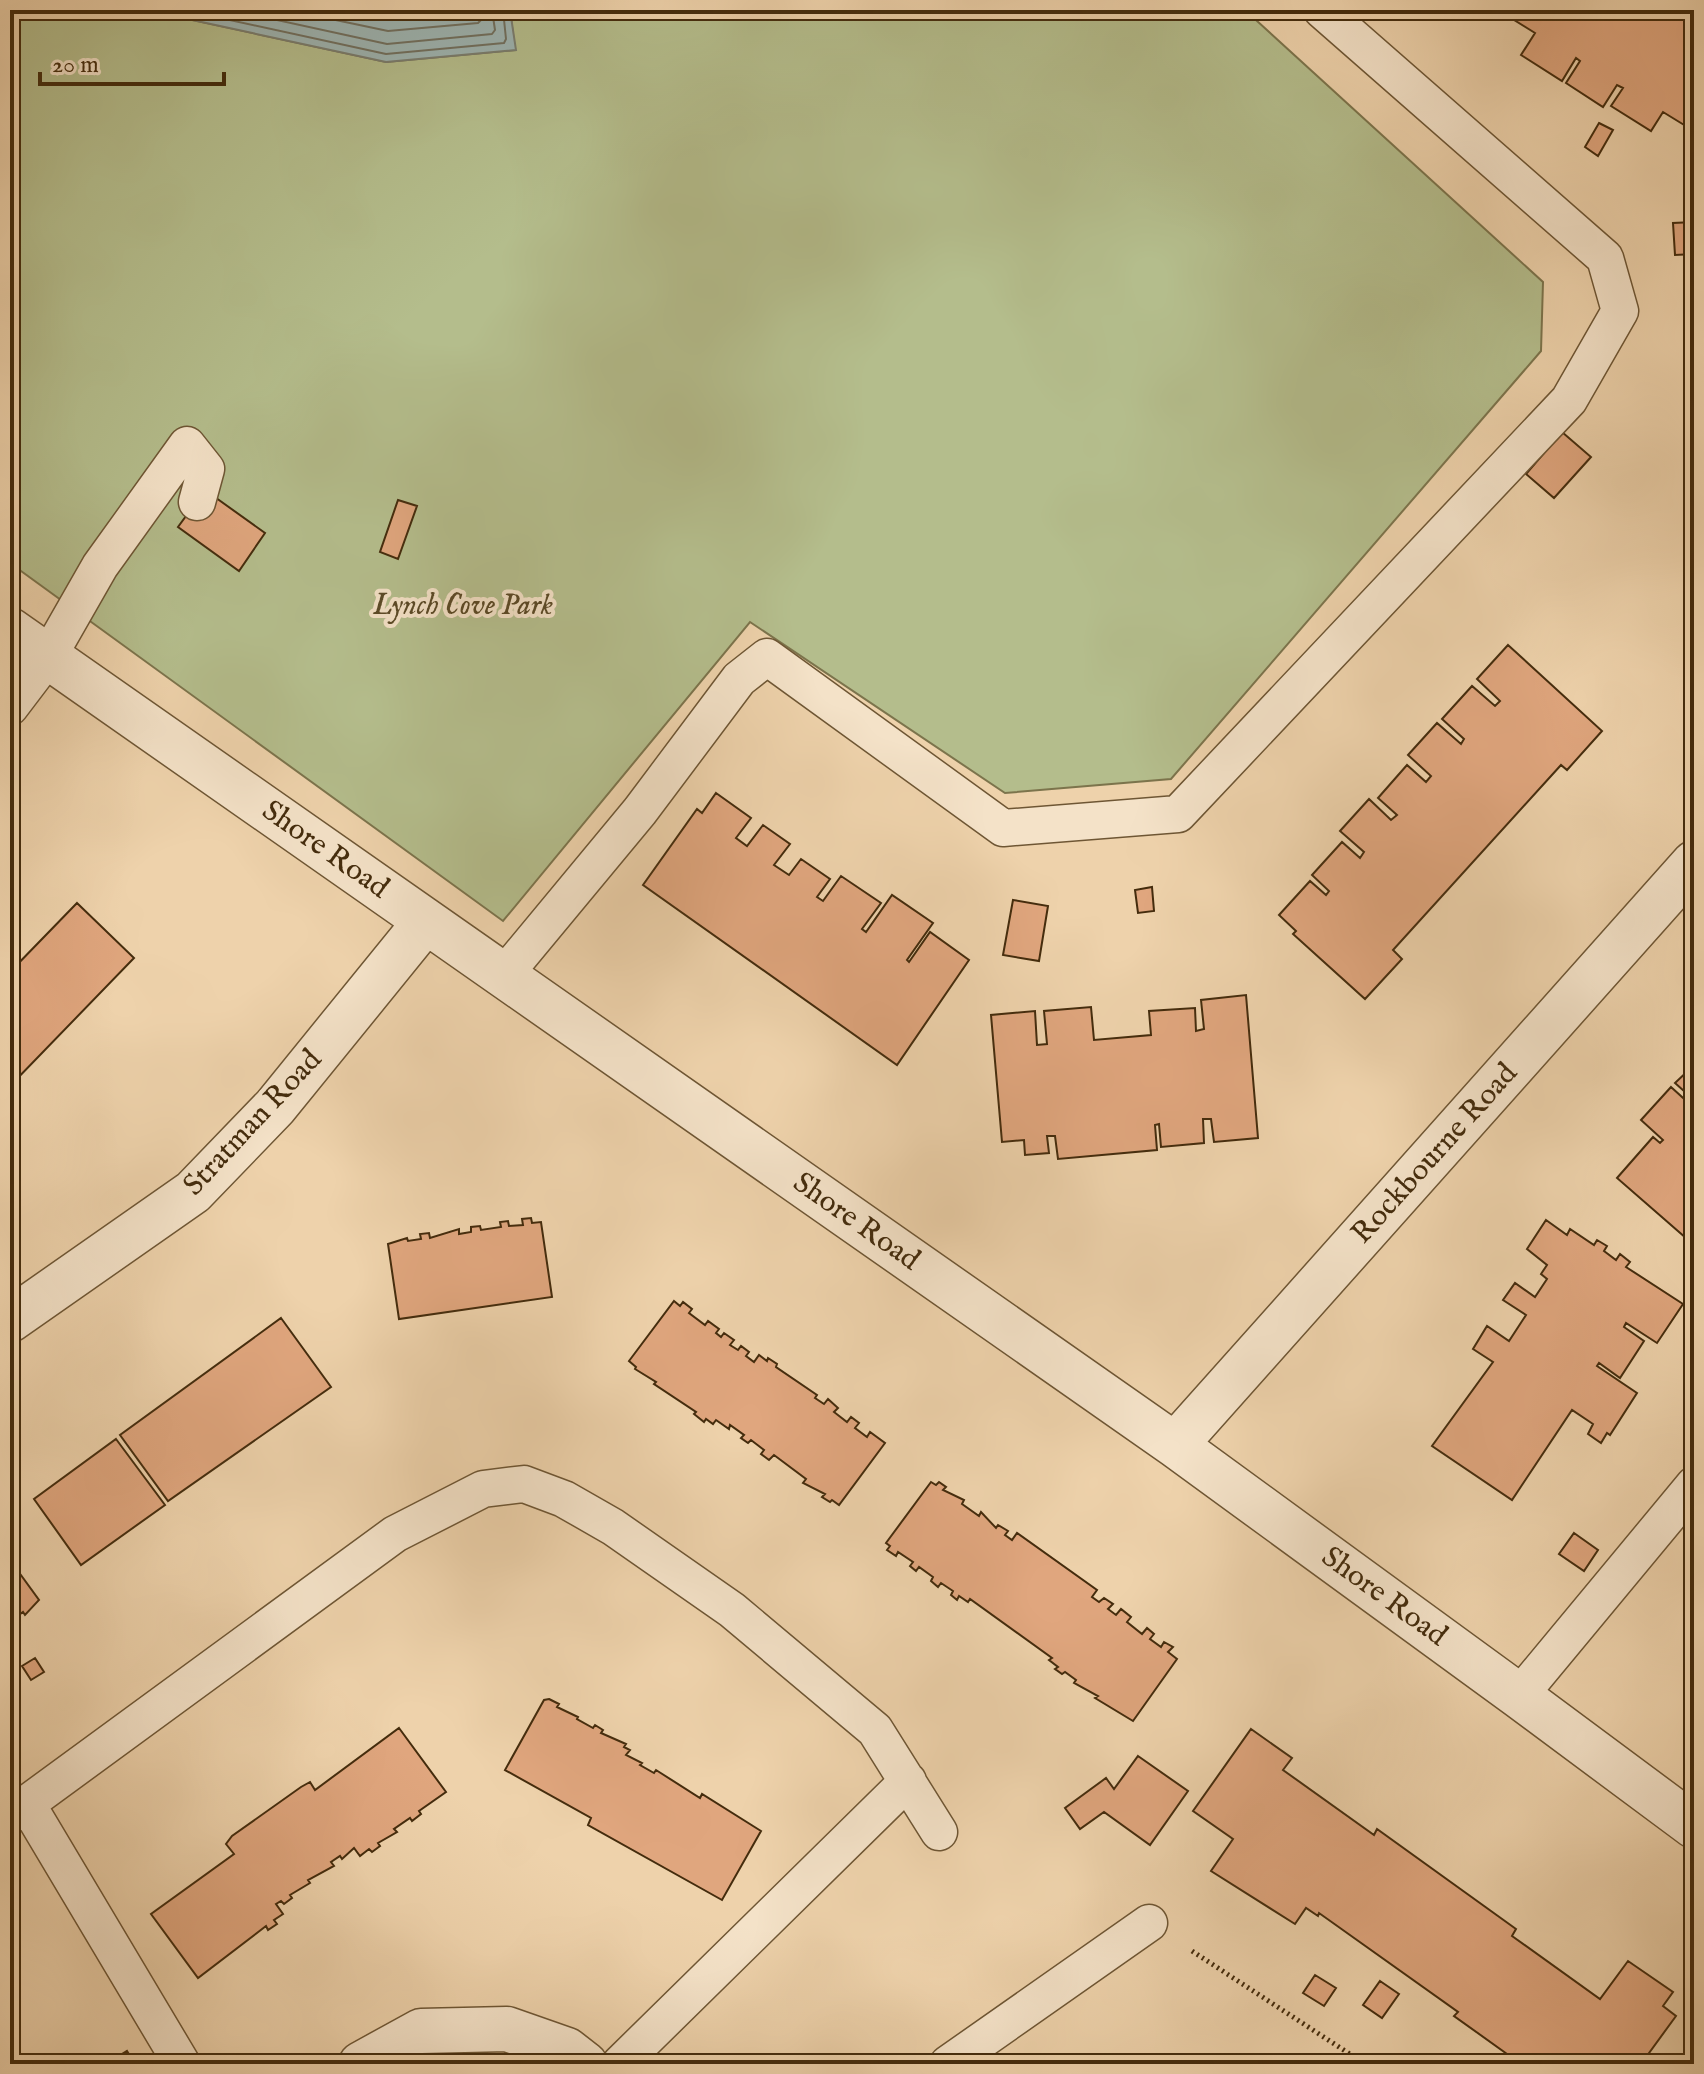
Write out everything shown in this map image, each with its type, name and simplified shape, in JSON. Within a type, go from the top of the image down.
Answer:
[{"type":"street","name":"Shore Road","points":[[10,630],[1175,1445],[1694,1826]]},
{"type":"street","name":"Rockbourne Road","points":[[1175,1445],[1694,863]]},
{"type":"street","name":"Stratman Road","points":[[10,1320],[193,1192],[275,1107],[426,921]]},
{"type":"street","points":[[361,2064],[421,2031],[507,2029],[567,2050],[585,2064]]},
{"type":"lane","points":[[504,975],[640,811],[739,679],[767,657],[1003,828],[1178,814],[1569,400],[1620,311],[1605,258],[1322,10]]},
{"type":"lane","points":[[10,707],[48,657],[100,566],[187,445],[206,469],[197,502]]},
{"type":"lane","points":[[182,2064],[18,1810],[395,1534],[483,1489],[524,1484],[564,1499],[613,1527],[732,1610],[875,1730],[939,1832]]},
{"type":"lane","points":[[1519,1696],[1694,1485]]},
{"type":"lane","points":[[620,2064],[908,1781]]},
{"type":"lane","points":[[948,2064],[1149,1923]]},
{"type":"path","points":[[1149,1923],[1365,2064]]},
{"type":"green space","name":"Lynch Cove Park","points":[[10,10],[146,10],[386,62],[515,50],[510,10],[1245,10],[1543,282],[1541,351],[1171,779],[1005,793],[750,622],[503,921],[10,563]]},
{"type":"water","points":[[146,10],[510,10],[516,50],[386,62]]},
{"type":"building","points":[[1498,10],[1658,10],[1670,17],[1674,10],[1694,10],[1686,28],[1694,32],[1694,131],[1663,112],[1651,131],[1611,106],[1623,88],[1617,85],[1603,107],[1566,83],[1580,61],[1576,58],[1562,81],[1521,55],[1535,33]]},
{"type":"building","points":[[1599,123],[1613,130],[1598,156],[1585,147]]},
{"type":"building","points":[[1694,222],[1694,254],[1675,255],[1673,223]]},
{"type":"building","points":[[1694,285],[1694,303],[1686,304],[1685,286]]},
{"type":"building","points":[[1562,432],[1591,457],[1554,498],[1526,474]]},
{"type":"building","points":[[205,490],[265,533],[239,571],[178,527]]},
{"type":"building","points":[[398,500],[417,506],[398,559],[380,552]]},
{"type":"building","points":[[1508,645],[1602,731],[1567,770],[1561,765],[1393,950],[1402,959],[1365,999],[1293,934],[1296,931],[1279,915],[1310,881],[1326,895],[1329,891],[1312,875],[1342,842],[1360,858],[1364,852],[1340,831],[1369,799],[1391,820],[1397,815],[1378,798],[1407,765],[1426,782],[1431,776],[1408,755],[1437,723],[1461,744],[1464,739],[1442,719],[1472,686],[1495,706],[1500,701],[1477,679]]},
{"type":"building","points":[[716,793],[751,818],[736,838],[747,846],[763,825],[790,844],[774,865],[789,875],[801,859],[830,879],[817,897],[823,901],[841,876],[881,903],[862,929],[866,932],[892,895],[933,923],[907,960],[909,962],[930,932],[969,960],[897,1065],[643,885],[697,809],[702,813]]},
{"type":"building","points":[[1152,887],[1154,911],[1138,913],[1135,890]]},
{"type":"building","points":[[1013,900],[1048,906],[1039,961],[1003,955]]},
{"type":"building","points":[[77,903],[134,958],[10,1086],[10,972]]},
{"type":"building","points":[[1246,995],[1258,1138],[1214,1142],[1211,1119],[1203,1119],[1204,1143],[1161,1147],[1159,1124],[1155,1125],[1157,1150],[1058,1159],[1055,1136],[1047,1136],[1049,1153],[1025,1155],[1024,1140],[1002,1142],[991,1015],[1035,1011],[1037,1045],[1047,1044],[1044,1011],[1091,1007],[1094,1040],[1151,1035],[1149,1011],[1195,1008],[1196,1031],[1204,1029],[1201,1000]]},
{"type":"building","points":[[1694,1065],[1694,1100],[1675,1083]]},
{"type":"building","points":[[1671,1087],[1692,1106],[1694,1104],[1694,1245],[1617,1178],[1653,1137],[1660,1143],[1663,1140],[1641,1120]]},
{"type":"building","points":[[531,1218],[532,1223],[541,1222],[552,1297],[399,1319],[388,1244],[407,1238],[408,1241],[421,1239],[420,1234],[429,1233],[430,1238],[459,1229],[459,1234],[471,1232],[471,1227],[480,1226],[481,1230],[501,1227],[500,1222],[508,1221],[509,1226],[523,1225],[522,1219]]},
{"type":"building","points":[[1546,1220],[1567,1235],[1570,1229],[1594,1245],[1597,1240],[1607,1246],[1604,1251],[1616,1260],[1620,1254],[1630,1262],[1626,1267],[1683,1304],[1657,1343],[1626,1323],[1624,1327],[1644,1341],[1620,1378],[1599,1363],[1597,1366],[1637,1393],[1610,1435],[1607,1433],[1601,1443],[1588,1434],[1593,1424],[1572,1410],[1512,1500],[1432,1446],[1493,1362],[1473,1349],[1487,1326],[1509,1341],[1526,1315],[1503,1300],[1515,1283],[1535,1297],[1547,1279],[1541,1274],[1547,1265],[1527,1249]]},
{"type":"building","points":[[674,1301],[680,1306],[683,1302],[692,1309],[689,1313],[705,1325],[708,1321],[719,1329],[716,1333],[721,1337],[724,1333],[734,1340],[730,1345],[738,1350],[741,1346],[749,1352],[746,1356],[754,1362],[759,1355],[767,1361],[768,1358],[817,1395],[815,1398],[824,1404],[828,1399],[838,1408],[834,1412],[847,1422],[851,1417],[859,1423],[855,1428],[867,1437],[870,1432],[885,1443],[839,1505],[803,1483],[806,1479],[774,1455],[769,1460],[761,1454],[764,1450],[751,1440],[748,1443],[741,1438],[744,1435],[730,1425],[729,1429],[716,1420],[713,1424],[706,1419],[704,1422],[694,1414],[696,1412],[635,1369],[629,1361]]},
{"type":"building","points":[[281,1318],[331,1387],[168,1501],[120,1435]]},
{"type":"building","points":[[116,1439],[165,1505],[81,1565],[34,1499]]},
{"type":"building","points":[[931,1482],[936,1485],[939,1482],[946,1487],[943,1490],[964,1500],[962,1504],[979,1516],[981,1512],[996,1528],[998,1525],[1008,1531],[1005,1535],[1012,1540],[1017,1533],[1097,1590],[1092,1597],[1099,1602],[1104,1598],[1113,1604],[1108,1609],[1116,1615],[1121,1609],[1131,1617],[1127,1622],[1142,1634],[1147,1628],[1154,1634],[1150,1639],[1161,1647],[1164,1642],[1173,1647],[1168,1652],[1177,1659],[1133,1721],[1074,1683],[1076,1680],[1065,1672],[1062,1674],[1055,1669],[1058,1667],[1049,1660],[1052,1658],[970,1599],[968,1602],[959,1596],[957,1600],[951,1595],[953,1591],[941,1583],[938,1587],[931,1581],[933,1577],[919,1567],[916,1571],[910,1566],[913,1562],[898,1552],[896,1556],[887,1550],[890,1546],[886,1543]]},
{"type":"building","points":[[1574,1533],[1598,1550],[1584,1571],[1559,1554]]},
{"type":"building","points":[[10,1560],[39,1600],[25,1615],[23,1612],[12,1620],[15,1623],[10,1626]]},
{"type":"building","points":[[35,1658],[44,1672],[31,1680],[22,1666]]},
{"type":"building","points":[[549,1699],[577,1719],[593,1728],[595,1725],[603,1730],[601,1733],[626,1744],[624,1747],[630,1750],[626,1755],[642,1763],[640,1765],[654,1773],[656,1770],[700,1798],[702,1794],[761,1831],[722,1900],[588,1825],[591,1818],[505,1770],[544,1700]]},
{"type":"building","points":[[399,1728],[446,1792],[419,1811],[421,1814],[412,1821],[410,1818],[394,1829],[397,1832],[378,1843],[380,1846],[372,1852],[369,1849],[360,1856],[354,1848],[342,1859],[340,1856],[331,1862],[334,1866],[308,1880],[310,1883],[290,1895],[292,1898],[284,1904],[281,1901],[276,1904],[283,1914],[274,1920],[277,1924],[268,1930],[266,1926],[198,1978],[151,1914],[234,1854],[226,1844],[232,1836],[310,1782],[315,1790]]},
{"type":"building","points":[[1251,1729],[1292,1758],[1283,1770],[1374,1835],[1377,1829],[1516,1929],[1512,1936],[1600,1999],[1628,1961],[1673,1992],[1663,2006],[1676,2016],[1641,2064],[1521,2064],[1454,2016],[1458,2012],[1319,1913],[1318,1916],[1306,1908],[1295,1924],[1211,1871],[1233,1839],[1193,1811]]},
{"type":"building","points":[[1138,1756],[1188,1791],[1150,1845],[1104,1812],[1080,1829],[1065,1808],[1106,1778],[1114,1789]]},
{"type":"building","points":[[1315,1975],[1336,1988],[1324,2006],[1303,1993]]},
{"type":"building","points":[[1380,1981],[1399,1994],[1382,2018],[1363,2005]]},
{"type":"building","points":[[127,2051],[135,2064],[106,2064]]}]
